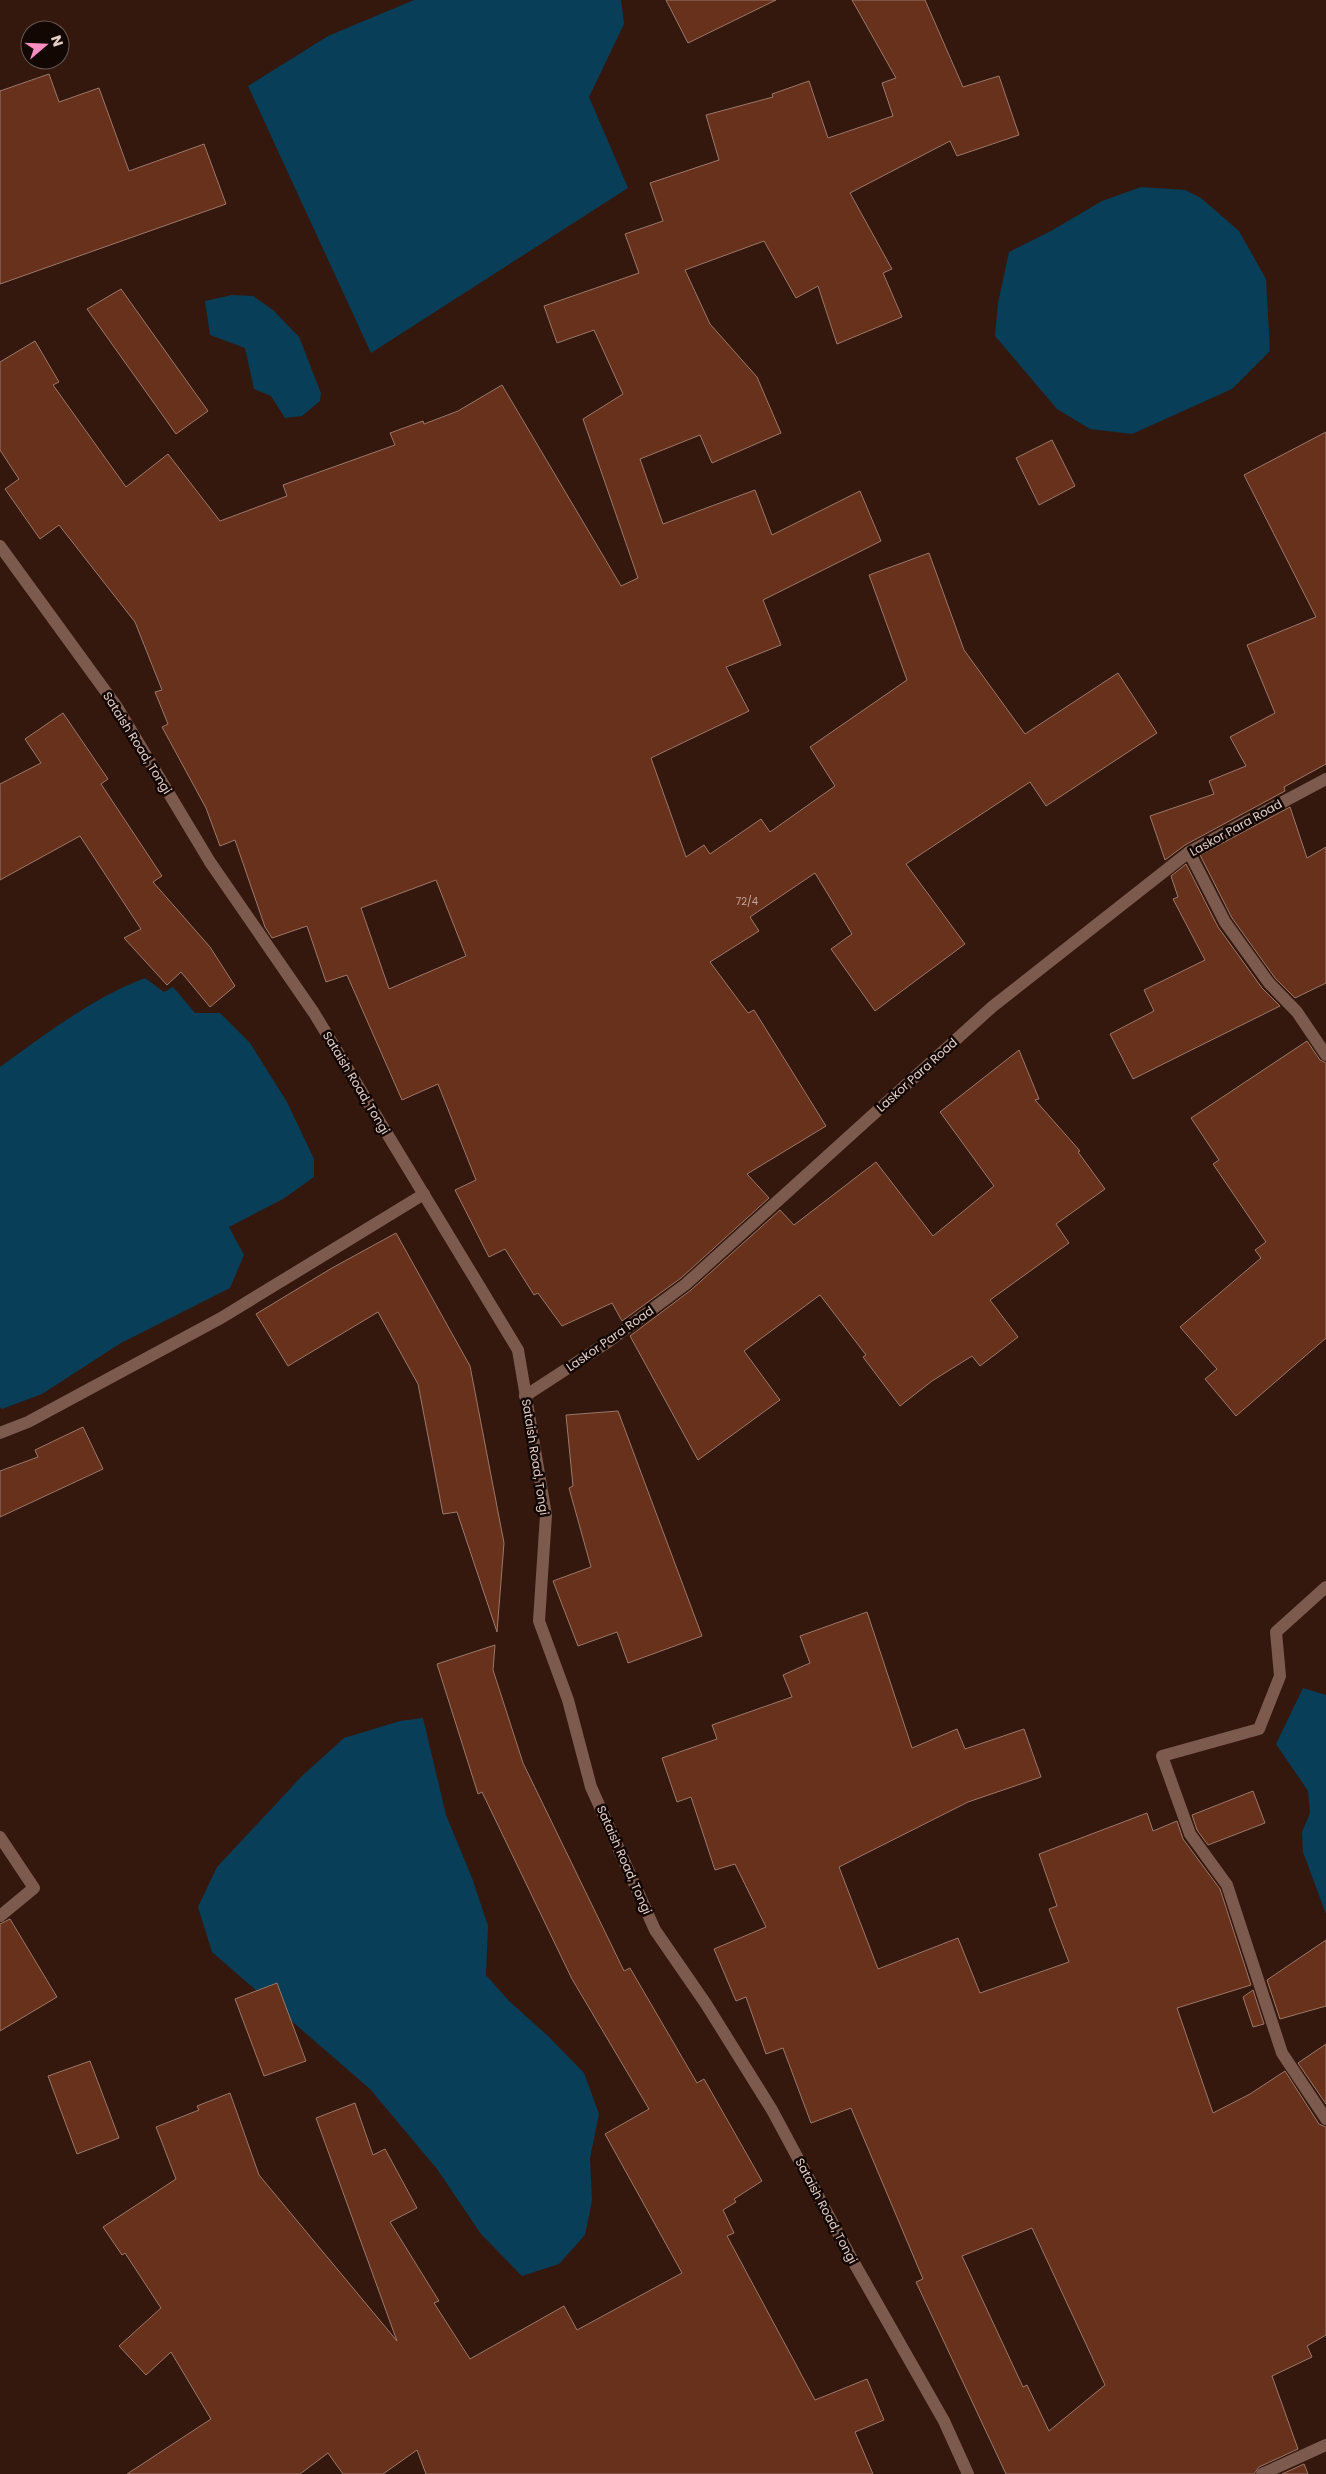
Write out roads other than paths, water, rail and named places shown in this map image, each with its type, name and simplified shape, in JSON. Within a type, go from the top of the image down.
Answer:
[{"type":"street","name":"Sataish Road, Tongi","points":[[0,546],[117,707],[210,862],[314,1013],[518,1350],[546,1515],[539,1621],[568,1700],[591,1787],[655,1930],[706,2004],[772,2110],[853,2261],[944,2421],[968,2474]]},
{"type":"street","name":"Laskor Para Road","points":[[525,1396],[608,1342],[686,1284],[992,1007],[1189,852],[1326,779]]},
{"type":"street","points":[[1189,852],[1225,922],[1269,983],[1296,1012],[1326,1055]]},
{"type":"street","points":[[0,1433],[28,1422],[221,1318],[424,1194]]},
{"type":"street","points":[[1326,1587],[1276,1632],[1280,1676],[1259,1729],[1162,1756],[1190,1834],[1227,1884],[1282,2053],[1326,2119]]},
{"type":"street","points":[[0,1837],[34,1888],[0,1916]]},
{"type":"street","points":[[1262,2474],[1326,2445]]},
{"type":"water","points":[[414,0],[621,0],[624,24],[589,97],[628,188],[371,353],[248,86],[328,36]]},
{"type":"water","points":[[1141,187],[1185,190],[1201,198],[1239,231],[1266,279],[1270,351],[1232,389],[1132,434],[1090,429],[1057,409],[995,336],[998,303],[1009,252],[1051,231],[1102,201]]},
{"type":"water","points":[[232,295],[253,296],[273,310],[299,337],[321,393],[320,401],[302,416],[285,418],[271,396],[254,389],[245,348],[210,335],[205,301]]},
{"type":"water","points":[[145,978],[164,992],[173,987],[195,1013],[220,1013],[250,1043],[287,1102],[314,1159],[314,1177],[283,1199],[229,1227],[244,1255],[230,1288],[121,1343],[42,1394],[2,1409],[0,1407],[0,1067],[88,1006],[125,986]]},
{"type":"water","points":[[1303,1688],[1326,1695],[1326,1914],[1303,1852],[1302,1832],[1310,1813],[1308,1791],[1276,1744]]},
{"type":"water","points":[[423,1718],[446,1815],[472,1878],[488,1926],[486,1975],[509,2001],[548,2036],[584,2073],[599,2114],[590,2158],[592,2200],[585,2235],[559,2264],[522,2276],[481,2234],[437,2169],[370,2089],[212,1952],[198,1907],[217,1867],[302,1776],[344,1738],[400,1721]]}]
